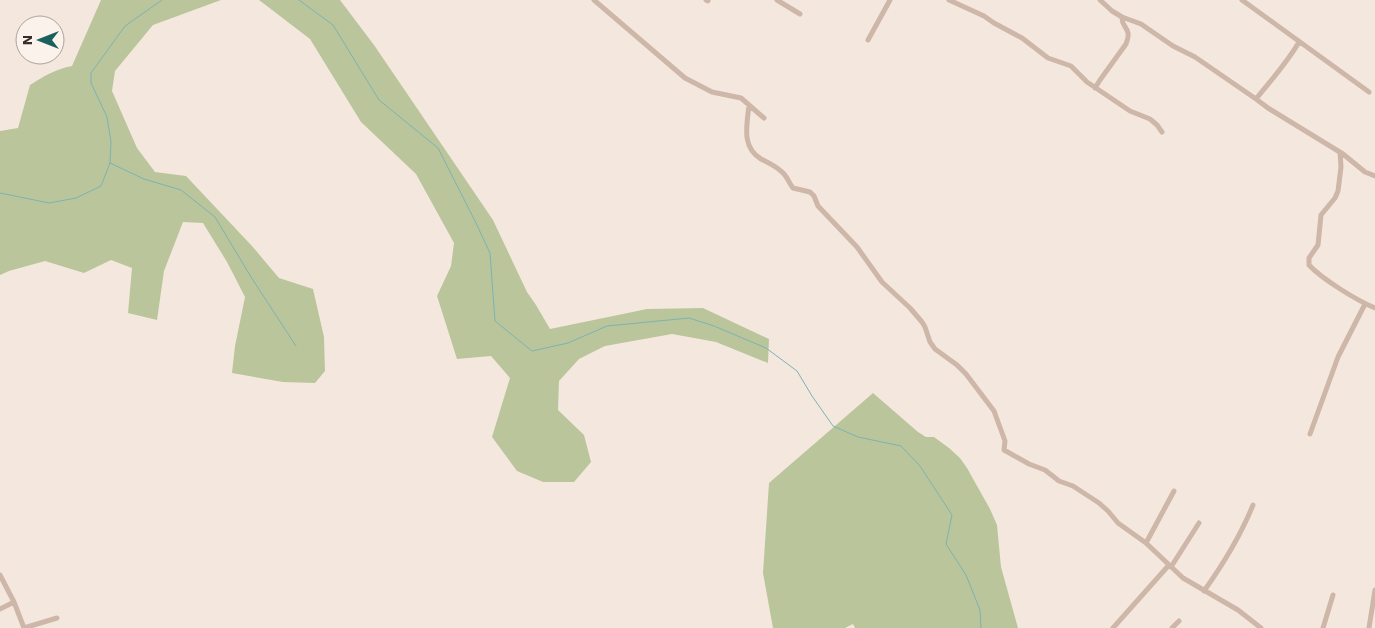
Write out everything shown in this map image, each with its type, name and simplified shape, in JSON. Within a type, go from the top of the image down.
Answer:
[{"type":"street","points":[[594,0],[685,78],[712,92],[745,100],[764,118]]},
{"type":"street","points":[[777,0],[800,14]]},
{"type":"street","points":[[868,40],[890,0]]},
{"type":"street","points":[[949,0],[984,16],[1022,38],[1048,58],[1071,66],[1095,88],[1130,111],[1150,119],[1162,132]]},
{"type":"street","points":[[1100,0],[1112,11],[1141,24],[1195,57],[1287,121],[1340,152],[1365,172],[1375,176]]},
{"type":"street","points":[[1242,0],[1369,92]]},
{"type":"street","points":[[1095,88],[1129,38],[1129,32],[1123,24],[1122,17]]},
{"type":"street","points":[[1256,99],[1278,70],[1286,63],[1299,42]]},
{"type":"street","points":[[749,105],[746,135],[749,148],[760,159],[784,173],[793,188],[810,192],[814,196],[818,206],[857,247],[882,282],[922,322],[935,350],[958,365],[966,374],[994,411],[1005,441],[1004,450],[1029,464],[1045,470],[1059,481],[1073,486],[1099,503],[1118,523],[1146,542],[1183,578],[1238,610],[1262,628]]},
{"type":"street","points":[[1340,152],[1341,166],[1338,191],[1335,198],[1321,215],[1318,245],[1309,258],[1308,265],[1365,304],[1375,308]]},
{"type":"street","points":[[1310,434],[1338,357],[1365,304]]},
{"type":"street","points":[[1146,542],[1174,491]]},
{"type":"street","points":[[1204,591],[1226,560],[1240,535],[1253,505]]},
{"type":"street","points":[[1113,628],[1170,566],[1199,522]]},
{"type":"street","points":[[0,574],[24,628],[56,618]]},
{"type":"street","points":[[1370,628],[1375,590]]},
{"type":"street","points":[[1323,628],[1333,595]]},
{"type":"street","points":[[0,609],[14,602]]},
{"type":"street","points":[[1172,628],[1179,621]]},
{"type":"green space","points":[[101,0],[221,0],[153,25],[115,71],[112,91],[137,148],[155,172],[186,176],[252,246],[279,278],[313,289],[324,337],[325,371],[315,383],[283,382],[232,373],[235,346],[245,297],[227,262],[203,223],[183,222],[164,271],[157,320],[128,313],[132,268],[111,260],[84,273],[45,261],[0,275],[0,131],[18,128],[30,85],[50,73],[72,66]]},
{"type":"green space","points":[[259,0],[340,0],[374,45],[493,220],[527,292],[550,329],[647,309],[703,308],[769,339],[768,363],[716,342],[672,334],[605,346],[579,359],[559,381],[558,410],[584,435],[591,462],[574,482],[543,482],[517,471],[492,437],[510,378],[491,356],[457,359],[437,296],[451,266],[454,243],[416,174],[361,122],[310,39]]},
{"type":"green space","points":[[873,393],[918,432],[926,437],[934,437],[949,448],[967,468],[997,525],[1001,567],[1018,628],[855,628],[853,624],[845,628],[773,628],[763,573],[769,483]]},
{"type":"waterway","points":[[0,193],[49,203],[76,198],[101,186],[110,163],[111,142],[107,117],[91,83],[91,73],[125,26],[162,0]]},
{"type":"waterway","points":[[299,0],[333,25],[379,100],[438,148],[490,253],[495,321],[532,351],[568,343],[607,326],[689,318],[714,326],[766,348],[797,371],[833,426],[858,437],[901,446],[920,466],[952,515],[946,544],[966,575],[980,610],[981,628]]},
{"type":"waterway","points":[[110,163],[144,179],[181,190],[215,217],[296,346]]}]
